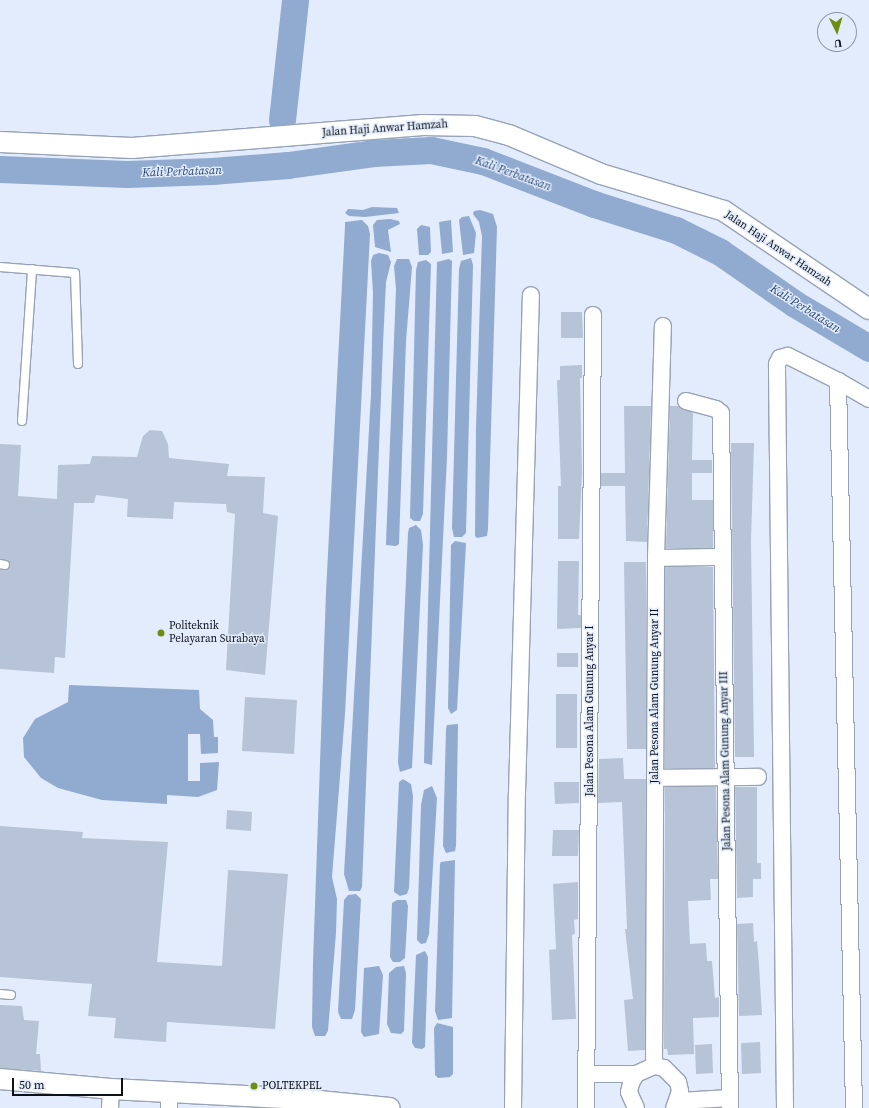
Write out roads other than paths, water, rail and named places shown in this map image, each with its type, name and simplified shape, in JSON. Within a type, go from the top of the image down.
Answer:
[{"type":"street","name":"Jalan Haji Anwar Hamzah","points":[[0,142],[147,148],[423,125],[475,126],[516,138],[601,174],[724,211],[869,309]]},
{"type":"street","points":[[513,1108],[517,800],[531,295]]},
{"type":"street","name":"Jalan Pesona Alam Gunung Anyar I","points":[[586,1108],[588,1074],[593,315]]},
{"type":"street","name":"Jalan Pesona Alam Gunung Anyar II","points":[[654,1066],[656,558],[663,326]]},
{"type":"street","points":[[785,1108],[777,364],[780,358],[788,356],[869,398]]},
{"type":"street","points":[[838,381],[854,1108]]},
{"type":"street","name":"Jalan Pesona Alam Gunung Anyar III","points":[[686,401],[716,409],[720,413],[730,1103]]},
{"type":"street","points":[[656,558],[721,557]]},
{"type":"street","points":[[655,778],[758,777]]},
{"type":"street","points":[[588,1074],[636,1074],[654,1066],[664,1068],[672,1074],[680,1092],[676,1105],[730,1103]]},
{"type":"street","points":[[636,1074],[631,1082],[630,1092],[636,1108]]},
{"type":"street","points":[[0,1079],[110,1098],[390,1108]]},
{"type":"lane","points":[[0,267],[71,271],[76,277],[78,364]]},
{"type":"lane","points":[[22,421],[32,269]]},
{"type":"lane","points":[[0,994],[11,995]]},
{"type":"water","points":[[372,207],[397,208],[399,213],[365,217],[349,216],[345,213],[348,209],[363,210]]},
{"type":"water","points":[[480,210],[493,214],[497,227],[488,529],[487,536],[477,538],[475,536],[476,428],[482,236],[479,222],[473,214],[474,211]]},
{"type":"water","points":[[469,216],[476,233],[474,253],[463,255],[459,220],[462,217]]},
{"type":"water","points":[[390,219],[399,221],[400,224],[388,230],[391,252],[375,247],[373,225],[377,220]]},
{"type":"water","points":[[362,220],[368,226],[370,234],[345,714],[332,877],[337,899],[336,933],[328,1031],[325,1036],[315,1036],[312,1027],[313,962],[326,592],[345,222]]},
{"type":"water","points":[[451,220],[453,252],[442,254],[439,222]]},
{"type":"water","points":[[421,225],[430,227],[431,252],[428,255],[419,255],[417,229]]},
{"type":"water","points":[[379,253],[388,255],[391,262],[386,282],[383,344],[362,887],[360,891],[349,891],[344,874],[371,394],[373,293],[371,261],[373,255]]},
{"type":"water","points":[[471,258],[473,265],[466,533],[462,537],[454,537],[452,528],[459,269],[461,261]]},
{"type":"water","points":[[397,259],[409,259],[412,267],[406,341],[399,544],[396,546],[386,545],[386,543],[396,289],[394,266]]},
{"type":"water","points":[[449,259],[452,261],[447,457],[432,765],[424,763],[437,262]]},
{"type":"water","points":[[426,260],[431,264],[423,514],[420,521],[414,521],[410,518],[416,270],[418,262]]},
{"type":"water","points":[[416,525],[421,530],[423,545],[412,768],[400,772],[398,763],[408,533],[409,528]]},
{"type":"water","points":[[455,541],[466,543],[457,710],[451,714],[448,708],[451,545]]},
{"type":"water","points":[[69,685],[199,690],[200,709],[213,720],[214,737],[218,737],[218,753],[201,754],[200,734],[188,734],[188,781],[200,781],[200,763],[219,762],[217,790],[198,797],[167,795],[167,804],[102,800],[58,788],[41,778],[24,757],[23,738],[35,719],[68,702]]},
{"type":"water","points":[[458,724],[456,846],[455,851],[446,853],[443,846],[446,729],[447,725]]},
{"type":"water","points":[[403,779],[411,784],[413,796],[409,888],[407,894],[400,896],[394,892],[399,782]]},
{"type":"water","points":[[432,786],[437,798],[429,934],[426,943],[421,944],[417,940],[421,805],[424,790]]},
{"type":"water","points":[[455,860],[452,1018],[438,1020],[435,1011],[440,864],[441,862]]},
{"type":"water","points":[[356,894],[361,899],[355,1010],[352,1019],[341,1019],[338,1012],[344,900],[348,895]]},
{"type":"water","points":[[397,900],[406,900],[408,906],[405,958],[400,962],[393,962],[390,957],[392,903]]},
{"type":"water","points":[[425,951],[428,957],[425,1047],[422,1049],[415,1048],[412,1043],[416,955]]},
{"type":"water","points":[[379,966],[383,975],[379,1034],[364,1037],[361,1032],[364,968]]},
{"type":"water","points":[[404,966],[406,973],[404,1031],[401,1034],[391,1033],[387,1024],[389,973],[396,967]]},
{"type":"water","points":[[437,1023],[453,1027],[453,1074],[450,1077],[438,1078],[435,1075],[434,1028]]},
{"type":"waterway","points":[[282,120],[295,0]]},
{"type":"waterway","name":"Kali Perbatasan","points":[[0,169],[127,174],[212,171],[288,165],[373,153],[431,150],[483,161],[594,204],[676,230],[720,252],[795,304],[869,348]]},
{"type":"place","name":"Politeknik Pelayaran Surabaya","points":[[161,633]]},
{"type":"place","name":"POLTEKPEL","points":[[254,1086]]}]
